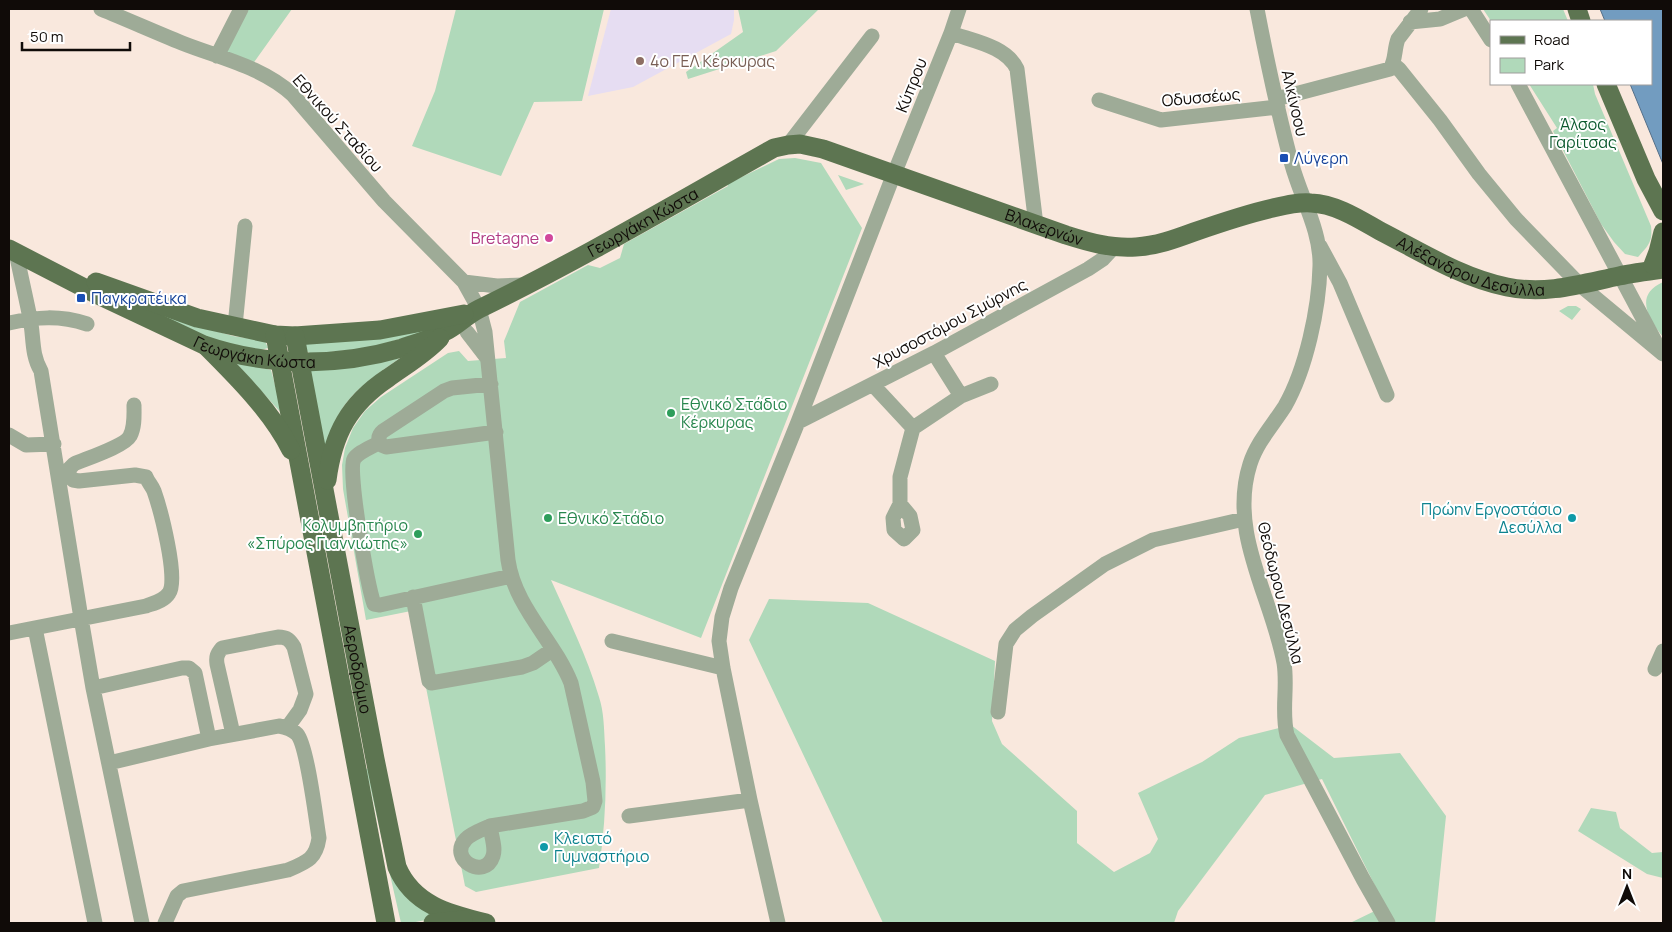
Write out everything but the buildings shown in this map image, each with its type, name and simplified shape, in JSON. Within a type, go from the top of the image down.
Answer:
[{"type":"main road","points":[[1606,85],[1646,179],[1663,211]]},
{"type":"main road","name":"Βλαχερνών","points":[[788,145],[800,144],[816,148],[1084,241],[1114,246],[1135,248],[1160,244],[1266,209],[1305,203]]},
{"type":"main road","name":"Γεωργάκη Κώστα","points":[[11,250],[98,295],[204,345],[242,356],[279,362],[350,358],[382,353],[410,345],[448,330],[474,311],[529,285],[774,148],[788,145]]},
{"type":"main road","name":"Αλέξανδρου Δεσύλλα","points":[[1305,203],[1320,204],[1338,209],[1450,267],[1496,285],[1515,289],[1554,290],[1656,266]]},
{"type":"main road","points":[[1656,266],[1663,232]]},
{"type":"main road","name":"Γεωργάκη Κώστα","points":[[47,268],[91,280],[197,318],[275,335],[295,336],[380,330],[474,311]]},
{"type":"main road","points":[[326,496],[328,470],[334,446],[342,425],[352,410],[371,390],[429,349],[448,330]]},
{"type":"main road","name":"Αεροδρόμιο","points":[[275,335],[386,923]]},
{"type":"main road","name":"Αεροδρόμιο","points":[[295,336],[397,867],[402,880],[413,892],[430,904],[450,913],[479,921]]},
{"type":"main road","points":[[204,345],[264,410],[280,431],[299,466]]},
{"type":"main road","points":[[433,923],[479,921]]},
{"type":"street","name":"Εθνικού Σταδίου","points":[[101,9],[263,74],[286,88],[384,201],[464,282],[474,311]]},
{"type":"street","points":[[217,56],[241,9]]},
{"type":"street","name":"Κύπρου","points":[[778,923],[723,668],[719,641],[720,628],[726,602],[959,9]]},
{"type":"street","name":"Αλκίνοου","points":[[1257,9],[1291,163],[1305,203]]},
{"type":"street","points":[[1420,9],[1401,33],[1396,45],[1393,64],[1399,68],[1510,212],[1580,285],[1662,352]]},
{"type":"street","points":[[1410,22],[1440,18],[1464,9]]},
{"type":"street","points":[[1471,9],[1490,38]]},
{"type":"street","points":[[951,33],[1001,52],[1012,60],[1017,69],[1036,225]]},
{"type":"street","points":[[788,145],[872,36]]},
{"type":"street","name":"Οδυσσέως","points":[[1099,100],[1161,120],[1277,103],[1390,70],[1393,64]]},
{"type":"street","points":[[1519,85],[1662,352]]},
{"type":"street","name":"Θεόδωρου Δεσύλλα","points":[[1305,203],[1319,245],[1319,286],[1310,336],[1291,394],[1258,444],[1250,464],[1244,497],[1244,520],[1248,542],[1284,664],[1284,713],[1287,735],[1388,923]]},
{"type":"street","points":[[235,326],[245,226]]},
{"type":"street","points":[[1319,245],[1340,283],[1387,395]]},
{"type":"street","name":"Χρυσοστόμου Σμύρνης","points":[[798,422],[934,353],[1088,269],[1103,259],[1114,246]]},
{"type":"street","points":[[11,250],[17,257],[30,318],[33,339],[32,347],[36,362],[41,370],[54,444],[64,475],[80,618],[142,923]]},
{"type":"street","points":[[1633,301],[1636,289],[1656,266]]},
{"type":"street","points":[[464,282],[497,286],[529,285]]},
{"type":"street","points":[[474,311],[486,332],[511,576],[521,600],[565,668],[571,684],[593,782],[595,801],[593,806],[583,811],[490,826]]},
{"type":"street","points":[[9,323],[30,318],[53,317],[87,324]]},
{"type":"street","points":[[467,332],[488,359]]},
{"type":"street","points":[[934,353],[961,396]]},
{"type":"street","points":[[491,384],[452,388],[440,393],[383,431],[379,436],[383,446],[389,446],[496,432]]},
{"type":"street","points":[[900,504],[900,477],[913,428],[961,396],[991,384]]},
{"type":"street","points":[[873,385],[913,428]]},
{"type":"street","points":[[64,475],[74,464],[117,446],[130,437],[134,404]]},
{"type":"street","points":[[9,435],[26,445],[54,444]]},
{"type":"street","points":[[380,442],[356,456],[351,470],[373,603],[380,605],[511,576]]},
{"type":"street","points":[[9,633],[146,606],[160,602],[168,595],[172,587],[173,576],[163,524],[153,490],[146,477],[135,475],[79,481],[64,475]]},
{"type":"street","points":[[998,712],[1006,644],[1014,630],[1105,564],[1153,540],[1244,520]]},
{"type":"street","points":[[414,597],[431,684],[522,667],[552,650]]},
{"type":"street","points":[[35,628],[95,923]]},
{"type":"street","points":[[233,734],[217,664],[216,658],[218,653],[222,648],[278,637],[285,637],[291,641],[294,647],[306,694],[300,710],[287,728]]},
{"type":"street","points":[[612,641],[723,668]]},
{"type":"street","points":[[1654,669],[1663,651]]},
{"type":"street","points":[[93,688],[189,668],[195,674],[209,739]]},
{"type":"street","points":[[345,708],[366,707]]},
{"type":"street","points":[[109,763],[209,739],[279,726],[295,732],[303,746],[319,838],[317,850],[312,858],[288,870],[183,890],[177,896],[165,923]]},
{"type":"street","points":[[629,816],[750,800]]},
{"type":"shaded area","name":"4ο ΓΕΛ Κέρκυρας","points":[[611,9],[734,9],[734,20],[731,34],[633,87],[588,96]]},
{"type":"green space","points":[[247,9],[292,9],[252,65],[222,54]]},
{"type":"green space","points":[[456,9],[604,9],[582,101],[534,102],[501,176],[412,146],[435,91]]},
{"type":"green space","points":[[738,9],[819,9],[776,51],[688,79],[686,72],[743,32]]},
{"type":"green space","points":[[1483,9],[1563,9],[1568,20],[1490,20]]},
{"type":"green space","name":"Άλσος Γαρίτσας","points":[[1530,85],[1593,85],[1595,94],[1651,226],[1649,243],[1638,257],[1625,254],[1601,224],[1553,131],[1557,128]]},
{"type":"green space","name":"Εθνικό Στάδιο","points":[[795,158],[821,163],[862,228],[701,638],[551,580],[583,652],[601,703],[604,721],[606,792],[599,868],[476,892],[465,886],[411,611],[366,620],[343,489],[342,465],[345,448],[353,428],[365,411],[381,397],[448,353],[459,351],[468,361],[506,358],[504,341],[520,302],[588,265],[600,268],[620,258],[624,244],[728,186],[727,184],[779,159]]},
{"type":"green space","points":[[838,175],[864,184],[846,190]]},
{"type":"green space","points":[[1663,282],[1663,337],[1649,315],[1646,300],[1654,287]]},
{"type":"green space","points":[[123,295],[209,329],[233,336],[265,341],[268,348],[254,349],[213,339],[182,326]]},
{"type":"green space","points":[[1568,306],[1576,306],[1581,309],[1572,320],[1559,311]]},
{"type":"green space","points":[[432,330],[368,348],[312,354],[306,351],[306,343]]},
{"type":"green space","points":[[400,358],[366,383],[351,397],[333,426],[326,447],[322,447],[310,370],[377,363]]},
{"type":"green space","points":[[235,362],[271,370],[283,415]]},
{"type":"green space","points":[[769,599],[868,603],[995,661],[992,721],[1002,744],[1077,811],[1077,843],[1114,872],[1150,853],[1158,839],[1138,793],[1202,762],[1239,738],[1291,725],[1334,758],[1400,753],[1446,816],[1435,923],[1350,923],[1385,906],[1322,779],[1265,795],[1178,911],[1174,923],[883,923],[749,640]]},
{"type":"green space","points":[[372,768],[399,879],[445,916],[411,923],[401,923],[366,769]]},
{"type":"green space","points":[[1591,808],[1616,812],[1620,828],[1652,853],[1663,852],[1663,878],[1647,874],[1578,831]]},
{"type":"water","points":[[1600,9],[1663,9],[1663,164],[1630,85],[1652,85],[1652,20],[1605,20]]},
{"type":"place","name":"4ο ΓΕΛ Κέρκυρας","points":[[640,61]]},
{"type":"place","name":"Λύγερη","points":[[1284,158]]},
{"type":"place","name":"Bretagne","points":[[549,238]]},
{"type":"place","name":"Παγκρατέικα","points":[[81,298]]},
{"type":"place","name":"Εθνικό Στάδιο Κέρκυρας","points":[[671,413]]},
{"type":"place","name":"Εθνικό Στάδιο","points":[[548,518]]},
{"type":"place","name":"Πρώην Εργοστάσιο Δεσύλλα","points":[[1572,518]]},
{"type":"place","name":"Κολυμβητήριο «Σπύρος Γιαννιώτης»","points":[[418,534]]},
{"type":"place","name":"Κλειστό Γυμναστήριο","points":[[544,847]]}]
